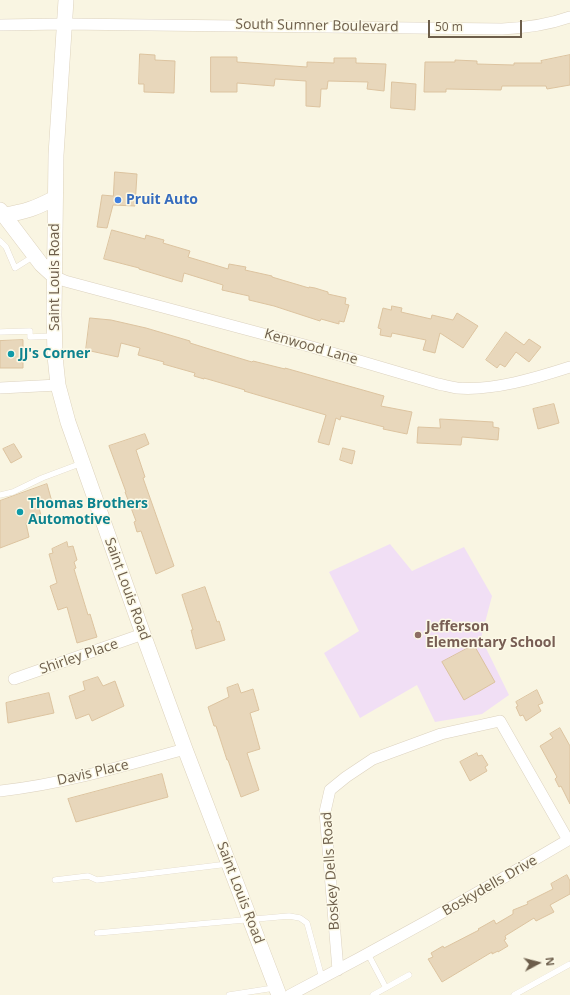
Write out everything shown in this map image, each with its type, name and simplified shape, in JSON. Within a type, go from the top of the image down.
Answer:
[{"type":"street","name":"Saint Louis Road","points":[[66,0],[63,24],[55,198],[54,336],[58,385],[68,422],[143,634],[228,864],[277,991]]},
{"type":"street","name":"South Sumner Boulevard","points":[[0,25],[63,24],[502,29],[529,27],[556,22],[570,17]]},
{"type":"street","points":[[2,213],[31,210],[55,198]]},
{"type":"street","points":[[2,213],[34,256],[54,276]]},
{"type":"street","name":"Kenwood Lane","points":[[54,276],[65,281],[289,340],[455,388],[496,385],[534,378],[570,367]]},
{"type":"street","points":[[0,388],[58,385]]},
{"type":"street","name":"Shirley Place","points":[[14,679],[143,634]]},
{"type":"street","name":"Boskydells Drive","points":[[290,995],[368,954],[569,842],[500,721]]},
{"type":"street","name":"Boskey Dells Road","points":[[338,970],[325,812],[330,790],[373,759],[440,734],[500,721]]},
{"type":"street","name":"Davis Place","points":[[0,791],[38,786],[112,769],[185,749]]},
{"type":"lane","points":[[0,241],[6,247],[15,268],[34,256]]},
{"type":"lane","points":[[0,332],[30,331],[30,338],[54,336]]},
{"type":"lane","points":[[0,495],[12,492],[42,478],[82,463]]},
{"type":"lane","points":[[55,880],[88,876],[98,880],[228,864]]},
{"type":"lane","points":[[97,933],[225,923],[249,919],[289,916],[300,918],[308,923],[322,978]]},
{"type":"lane","points":[[368,954],[386,988]]},
{"type":"lane","points":[[514,995],[570,964]]},
{"type":"lane","points":[[373,995],[409,975]]},
{"type":"lane","points":[[229,995],[277,991]]},
{"type":"shaded area","name":"Jefferson Elementary School","points":[[390,544],[412,571],[464,547],[492,596],[481,638],[509,695],[482,714],[435,722],[417,685],[360,718],[324,653],[359,631],[329,572]]},
{"type":"building","points":[[140,54],[155,55],[155,60],[175,61],[174,93],[144,92],[144,84],[139,84]]},
{"type":"building","points":[[570,55],[570,85],[547,89],[546,86],[502,86],[501,90],[446,89],[446,92],[424,92],[425,62],[455,62],[455,60],[477,61],[477,64],[514,65],[514,63],[542,63],[541,61]]},
{"type":"building","points":[[211,57],[237,57],[237,62],[307,67],[307,62],[334,63],[334,58],[356,58],[356,63],[386,64],[384,91],[367,89],[368,82],[328,81],[327,89],[321,89],[320,107],[306,106],[306,81],[275,79],[274,86],[237,83],[237,92],[211,92]]},
{"type":"building","points":[[392,82],[416,84],[415,110],[391,108]]},
{"type":"building","name":"Pruit Auto","points":[[115,172],[137,174],[135,206],[113,205],[107,228],[97,227],[102,195],[113,196]]},
{"type":"building","points":[[112,230],[145,239],[146,235],[164,240],[163,243],[190,251],[188,257],[228,269],[229,264],[246,267],[245,270],[272,276],[309,288],[315,288],[328,292],[328,294],[346,298],[345,304],[349,305],[344,322],[339,321],[339,324],[321,319],[320,321],[274,306],[249,300],[249,296],[222,290],[223,285],[184,273],[182,282],[139,268],[104,259]]},
{"type":"building","points":[[392,306],[402,308],[401,312],[431,319],[432,315],[453,320],[457,313],[478,326],[463,348],[440,333],[435,353],[423,350],[426,340],[392,333],[391,337],[380,335],[381,329],[378,328],[383,308],[391,310]]},
{"type":"building","points":[[90,318],[111,320],[146,328],[252,362],[285,368],[384,396],[381,406],[412,412],[407,434],[383,429],[384,427],[341,416],[340,420],[336,418],[329,445],[318,442],[326,415],[194,376],[195,373],[138,355],[140,348],[121,343],[118,357],[86,350]]},
{"type":"building","points":[[506,332],[524,345],[529,339],[541,347],[529,362],[516,352],[505,367],[500,364],[497,368],[486,360]]},
{"type":"building","name":"JJ's Corner","points":[[23,340],[23,368],[0,368],[0,341]]},
{"type":"building","points":[[554,404],[559,423],[538,429],[533,409]]},
{"type":"building","points":[[440,419],[493,422],[493,427],[499,428],[498,440],[462,437],[461,445],[417,443],[418,427],[440,428]]},
{"type":"building","points":[[145,434],[149,444],[136,450],[145,477],[143,478],[174,566],[156,574],[141,531],[137,532],[134,522],[136,521],[109,446]]},
{"type":"building","points":[[14,444],[22,457],[11,463],[3,449]]},
{"type":"building","points":[[343,448],[355,451],[352,464],[340,460]]},
{"type":"building","name":"Thomas Brothers Automotive","points":[[47,484],[52,502],[39,507],[41,516],[26,523],[29,537],[0,548],[0,501]]},
{"type":"building","points":[[67,542],[68,547],[73,546],[77,560],[74,562],[76,568],[74,569],[88,615],[90,614],[97,637],[77,643],[67,607],[58,610],[50,586],[57,583],[49,554],[53,553],[52,549]]},
{"type":"building","points":[[205,587],[225,640],[196,649],[191,630],[193,630],[182,595]]},
{"type":"building","points":[[474,645],[495,682],[464,700],[442,662]]},
{"type":"building","points":[[98,677],[103,686],[115,681],[124,706],[92,721],[89,714],[76,719],[69,696],[85,690],[83,682]]},
{"type":"building","points":[[238,684],[241,693],[253,689],[259,710],[250,713],[260,749],[247,753],[259,790],[241,797],[208,707],[229,697],[227,688]]},
{"type":"building","points":[[537,690],[543,703],[538,705],[541,711],[526,721],[523,715],[520,716],[516,707],[518,706],[516,702]]},
{"type":"building","points":[[49,693],[54,713],[8,723],[6,703]]},
{"type":"building","points":[[560,728],[570,746],[570,804],[561,786],[559,787],[555,779],[557,777],[540,746],[553,738],[550,734]]},
{"type":"building","points":[[477,753],[478,756],[482,755],[488,765],[485,767],[487,771],[470,781],[460,762]]},
{"type":"building","points":[[162,774],[168,797],[76,822],[68,799]]},
{"type":"building","points":[[567,875],[570,881],[570,894],[550,905],[554,912],[536,921],[534,918],[505,936],[506,939],[504,940],[508,946],[498,952],[492,954],[492,952],[442,982],[428,959],[433,957],[431,953],[479,930],[478,929],[494,920],[496,924],[513,914],[513,910],[528,904],[527,902],[553,889],[551,884]]},
{"type":"place","name":"Pruit Auto","points":[[118,200]]},
{"type":"place","name":"JJ's Corner","points":[[11,354]]},
{"type":"place","name":"Thomas Brothers Automotive","points":[[20,512]]},
{"type":"place","name":"Jefferson Elementary School","points":[[418,635]]}]
